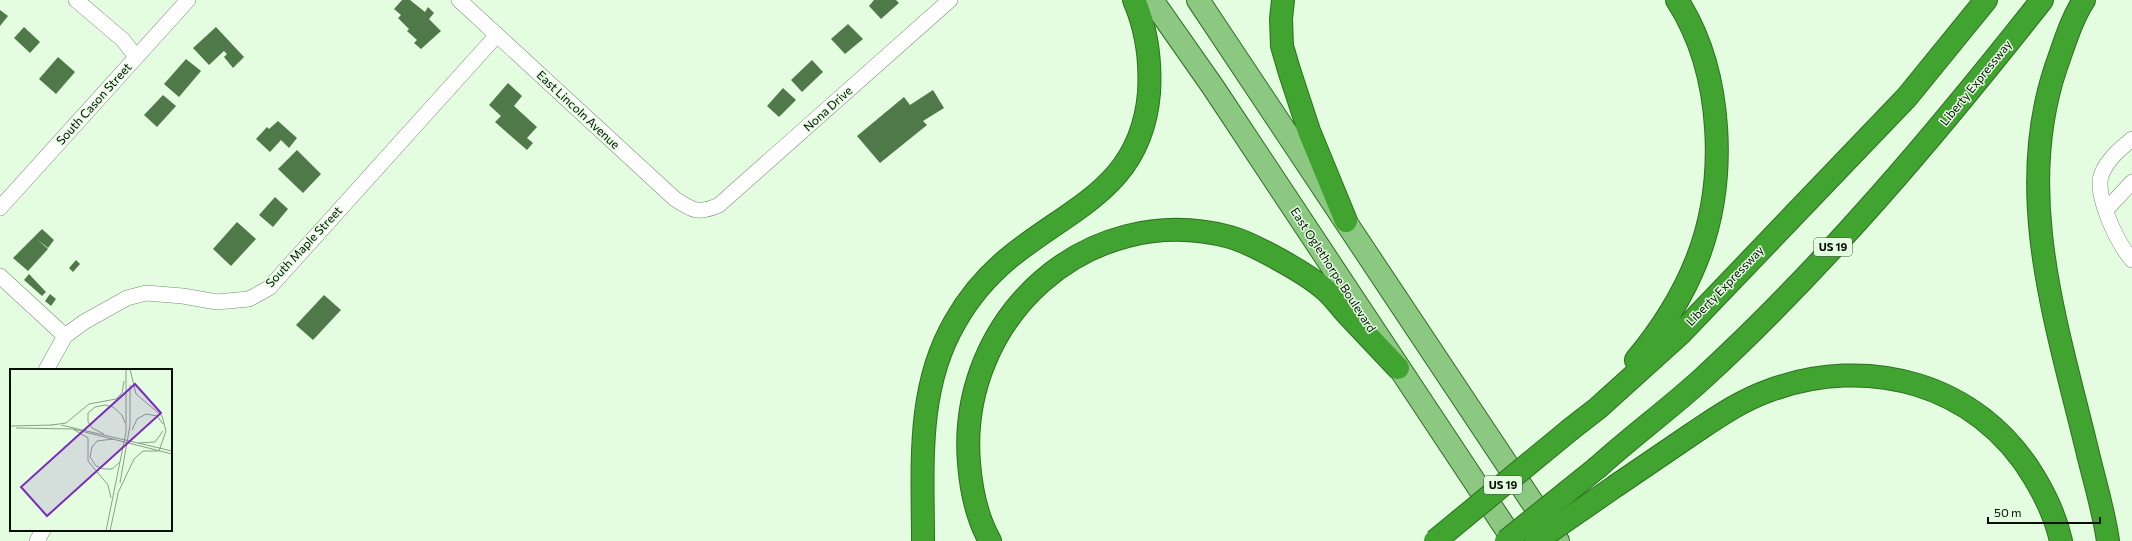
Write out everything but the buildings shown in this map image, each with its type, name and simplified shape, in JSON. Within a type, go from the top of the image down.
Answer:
[{"type":"highway","points":[[923,541],[924,428],[926,405],[936,362],[951,329],[967,304],[996,270],[1104,189],[1131,154],[1139,136],[1148,98],[1149,60],[1143,24],[1134,0]]},
{"type":"highway","points":[[1283,0],[1281,19],[1282,46],[1288,70],[1309,131],[1346,221]]},
{"type":"highway","points":[[1598,408],[1646,348],[1681,294],[1696,262],[1708,228],[1714,192],[1716,160],[1714,110],[1705,66],[1694,34],[1677,0]]},
{"type":"highway","name":"Liberty Expressway","points":[[1435,541],[1598,408],[1681,333],[1902,103],[1986,0]]},
{"type":"highway","name":"Liberty Expressway","points":[[1506,541],[1598,467],[1701,380],[1810,272],[1940,128],[2042,0]]},
{"type":"highway","points":[[2084,0],[2064,44],[2051,83],[2044,112],[2039,147],[2037,189],[2039,223],[2046,274],[2108,541]]},
{"type":"highway","points":[[990,541],[977,508],[970,478],[968,448],[970,415],[984,363],[996,338],[1010,316],[1029,293],[1069,260],[1098,245],[1125,236],[1175,230],[1204,232],[1237,240],[1273,257],[1323,288],[1398,368]]},
{"type":"highway","points":[[1536,541],[1727,411],[1766,391],[1809,379],[1834,375],[1860,374],[1890,378],[1920,385],[1959,403],[1989,424],[2008,441],[2027,464],[2042,490],[2053,515],[2061,541]]},
{"type":"main road","name":"East Oglethorpe Boulevard","points":[[1152,0],[1213,87],[1514,541]]},
{"type":"main road","points":[[1198,0],[1558,541]]},
{"type":"street","points":[[76,0],[123,40],[136,57]]},
{"type":"street","name":"South Cason Street","points":[[0,208],[188,0]]},
{"type":"street","name":"East Lincoln Avenue","points":[[459,0],[675,199],[692,210],[702,210]]},
{"type":"street","name":"Nona Drive","points":[[702,210],[719,205],[950,0]]},
{"type":"street","name":"South Maple Street","points":[[47,369],[65,336],[114,304],[146,293],[183,296],[217,302],[249,299],[269,288],[497,34]]},
{"type":"street","points":[[2132,139],[2107,163],[2101,175],[2101,192],[2112,231],[2132,260]]},
{"type":"street","points":[[2106,210],[2132,182]]},
{"type":"street","points":[[0,276],[65,336]]},
{"type":"street","points":[[37,541],[42,531]]}]
